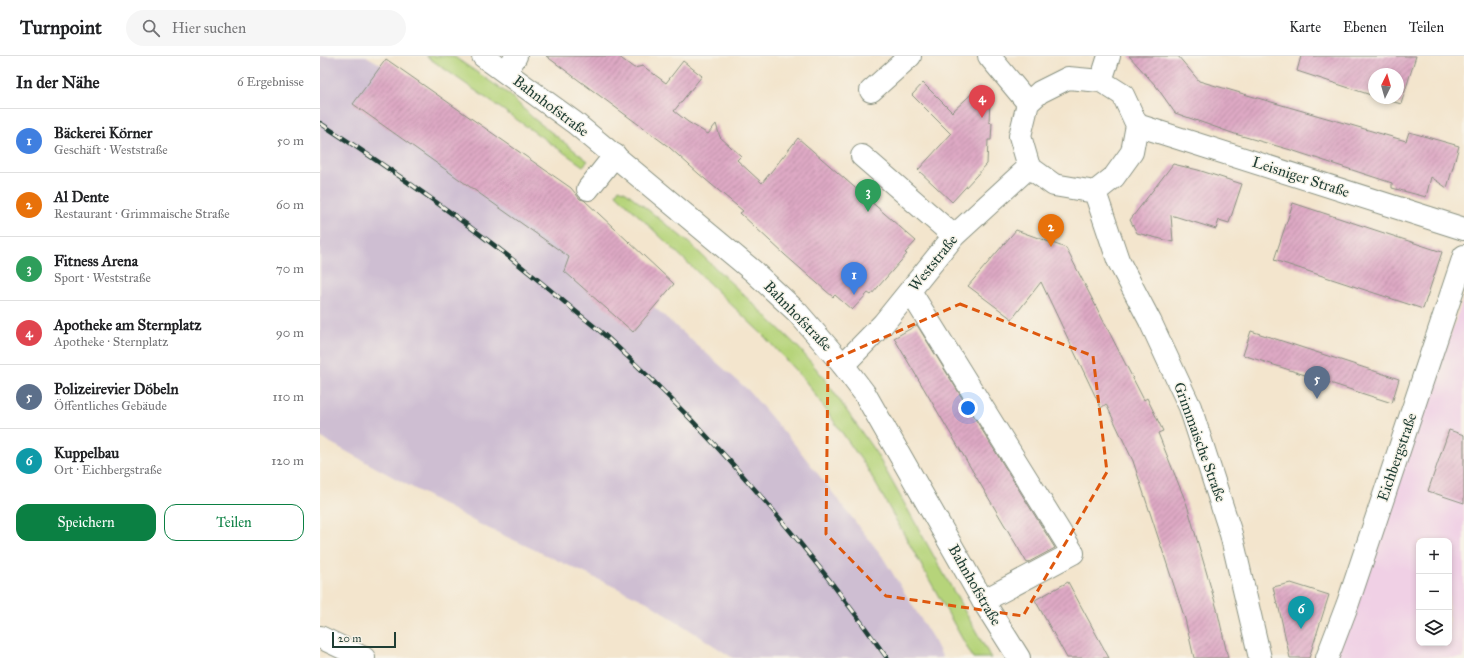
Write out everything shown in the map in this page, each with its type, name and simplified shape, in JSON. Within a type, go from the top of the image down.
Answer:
[{"type":"street","name":"Bahnhofstraße","points":[[483,56],[511,64],[575,123],[753,271],[797,312],[843,365],[868,401],[983,601],[1019,658]]},
{"type":"street","points":[[872,91],[910,56]]},
{"type":"street","points":[[989,56],[1028,103]]},
{"type":"street","points":[[1101,81],[1109,56]]},
{"type":"street","points":[[1068,78],[1101,81],[1123,95],[1137,125],[1132,152],[1114,177],[1095,192],[1054,185],[1029,167],[1020,136],[1028,103],[1040,92],[1068,78]]},
{"type":"street","name":"Leisniger Straße","points":[[1137,125],[1464,229]]},
{"type":"street","points":[[588,189],[616,156]]},
{"type":"street","points":[[862,156],[954,236]]},
{"type":"street","name":"Weststraße","points":[[843,365],[884,324],[954,236],[1029,167]]},
{"type":"street","name":"Grimmaische Straße","points":[[1095,192],[1118,260],[1150,321],[1190,407],[1231,534],[1260,658]]},
{"type":"street","name":"Eichbergstraße","points":[[1327,658],[1350,596],[1464,256]]},
{"type":"street","points":[[910,292],[1073,552],[983,601]]},
{"type":"street","points":[[320,637],[364,658]]},
{"type":"highlighted area","points":[[960,304],[1093,356],[1107,472],[1023,616],[886,596],[826,534],[828,362]]},
{"type":"shaded area","points":[[320,56],[366,56],[382,65],[354,103],[569,257],[564,271],[633,332],[654,307],[748,390],[796,446],[882,556],[935,642],[943,658],[733,658],[647,602],[479,524],[320,437]]},
{"type":"shaded area","points":[[1464,297],[1464,658],[1335,658]]},
{"type":"green space","points":[[426,56],[453,56],[510,95],[533,118],[588,161],[583,166]]},
{"type":"green space","points":[[619,189],[626,192],[688,242],[799,348],[824,378],[876,453],[991,658],[973,658],[867,468],[806,382],[763,335],[616,194]]},
{"type":"building","points":[[546,56],[618,56],[634,68],[643,66],[666,83],[683,61],[702,76],[674,111],[688,122],[708,134],[716,124],[720,137],[741,156],[737,160],[762,183],[798,138],[916,241],[905,253],[907,254],[871,295],[868,293],[852,310],[835,295],[833,297],[785,255],[740,213],[743,211],[669,147]]},
{"type":"building","points":[[1129,56],[1178,56],[1199,81],[1406,141],[1409,132],[1459,146],[1447,188],[1431,177],[1426,197],[1392,188],[1392,183],[1291,150],[1235,134],[1175,113],[1156,86]]},
{"type":"building","points":[[1301,56],[1416,56],[1404,94],[1404,68],[1368,68],[1368,94],[1297,71]]},
{"type":"building","points":[[386,59],[571,188],[580,199],[584,200],[674,284],[633,332],[564,271],[569,257],[353,104]]},
{"type":"building","points":[[923,83],[952,112],[979,87],[990,99],[989,122],[992,123],[991,140],[988,140],[987,164],[952,202],[918,170],[951,134],[912,95]]},
{"type":"building","points":[[1173,164],[1242,184],[1229,223],[1219,220],[1216,229],[1171,215],[1173,242],[1137,233],[1130,220]]},
{"type":"building","points":[[1293,203],[1442,252],[1423,309],[1274,260]]},
{"type":"building","points":[[1016,230],[1066,248],[1144,400],[1147,398],[1163,431],[1158,433],[1187,505],[1217,609],[1228,658],[1194,658],[1185,619],[1133,461],[1106,404],[1101,408],[1041,282],[1012,319],[968,286]]},
{"type":"building","points":[[917,325],[1055,548],[1027,563],[894,338]]},
{"type":"building","points":[[1251,331],[1399,379],[1392,403],[1243,355]]},
{"type":"building","points":[[1449,430],[1464,435],[1464,503],[1428,491]]},
{"type":"building","points":[[1068,582],[1109,658],[1067,658],[1035,600]]},
{"type":"building","points":[[1291,583],[1329,595],[1309,658],[1290,658],[1277,604],[1273,587]]},
{"type":"railway","points":[[320,123],[416,188],[478,233],[538,280],[610,340],[686,414],[757,492],[824,573],[887,658]]},
{"type":"place","name":"Apotheke am Sternplatz","points":[[982,118]]},
{"type":"place","name":"Fitness Arena","points":[[868,212]]},
{"type":"place","name":"Al Dente","points":[[1051,247]]},
{"type":"place","name":"Bäckerei Körner","points":[[854,295]]},
{"type":"place","name":"Polizeirevier Döbeln","points":[[1317,399]]},
{"type":"place","name":"Kuppelbau","points":[[1301,629]]}]
